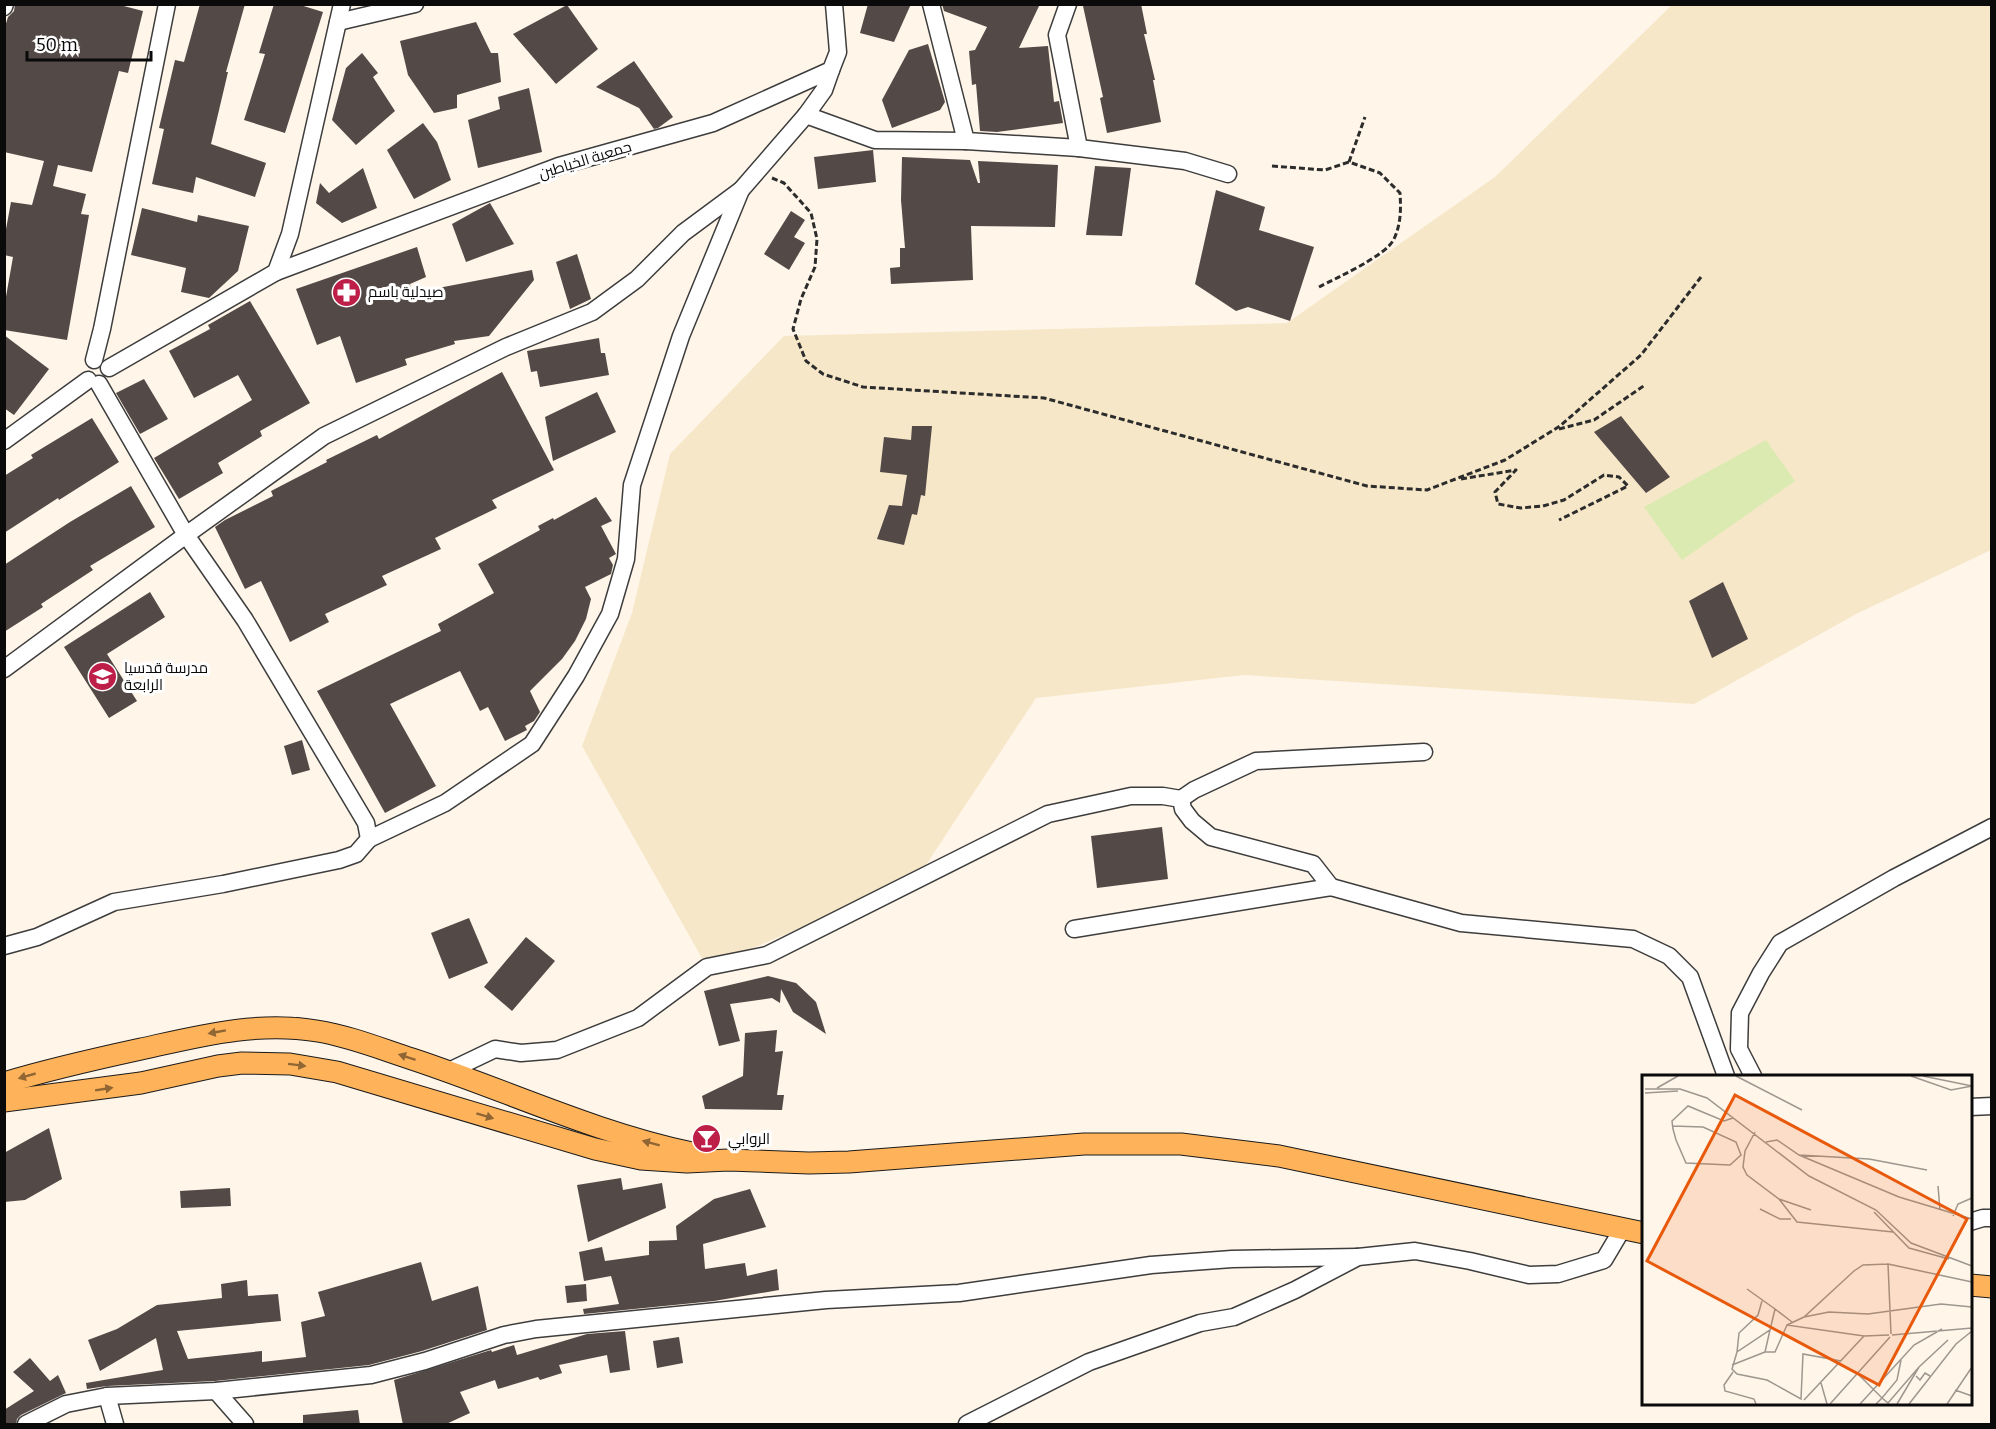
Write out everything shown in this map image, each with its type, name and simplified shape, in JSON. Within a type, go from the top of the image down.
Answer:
[{"type":"main road","points":[[4,1083],[45,1071],[197,1036],[256,1028],[316,1031],[344,1037],[449,1071],[616,1133],[682,1151],[728,1160]]},
{"type":"main road","points":[[4,1101],[141,1083],[218,1066],[242,1063],[290,1064],[337,1072],[595,1149],[666,1161],[849,1162],[1083,1144],[1181,1144],[1279,1156],[1642,1233]]},
{"type":"main road","points":[[1972,1285],[1992,1287]]},
{"type":"street","points":[[167,4],[102,329],[94,360],[85,372],[94,382],[186,535],[245,620],[366,824],[369,839]]},
{"type":"street","points":[[276,272],[290,234],[342,4]]},
{"type":"street","points":[[338,22],[414,4]]},
{"type":"street","points":[[4,669],[324,436],[506,346],[592,312],[637,279],[683,233],[741,190],[824,90],[838,52],[834,4]]},
{"type":"street","points":[[931,4],[966,141]]},
{"type":"street","points":[[1068,4],[1057,35],[1079,148]]},
{"type":"street","name":"جمعية الخياطين","points":[[109,368],[276,272],[559,166],[713,123],[831,70]]},
{"type":"street","points":[[806,114],[875,140],[966,141],[1079,148],[1185,161],[1228,174]]},
{"type":"street","points":[[4,946],[37,937],[114,902],[223,884],[339,860],[356,854],[369,839],[445,803],[532,744],[576,676],[610,614],[626,559],[632,485],[681,336],[741,190]]},
{"type":"street","points":[[4,441],[94,382],[105,381],[109,375],[109,368],[103,361],[94,360]]},
{"type":"street","points":[[449,1071],[495,1048],[521,1053],[557,1050],[638,1018],[707,967],[767,955],[1048,814],[1131,796],[1163,796],[1182,799],[1194,790],[1256,761],[1424,752]]},
{"type":"street","points":[[1182,799],[1183,809],[1192,821],[1211,837],[1313,864],[1330,887]]},
{"type":"street","points":[[1752,1075],[1739,1049],[1740,1013],[1780,943],[1894,878],[1992,826]]},
{"type":"street","points":[[1074,929],[1330,887],[1461,923],[1633,939],[1669,956],[1690,977],[1725,1075]]},
{"type":"street","points":[[1972,1107],[1992,1106]]},
{"type":"street","points":[[1972,1222],[1992,1218]]},
{"type":"street","points":[[26,1425],[66,1404],[107,1396],[216,1391],[371,1375],[424,1361],[504,1335],[536,1329],[826,1300],[959,1293],[1150,1265],[1232,1259],[1358,1257],[1414,1251],[1529,1275],[1558,1274],[1604,1260],[1623,1228]]},
{"type":"street","points":[[967,1425],[1089,1362],[1200,1323],[1234,1317],[1295,1290],[1358,1257]]},
{"type":"street","points":[[216,1391],[245,1425]]},
{"type":"street","points":[[107,1396],[115,1425]]},
{"type":"path","points":[[1349,162],[1365,117]]},
{"type":"path","points":[[1272,166],[1325,170],[1349,162],[1380,173],[1400,193],[1401,216],[1393,242],[1374,257],[1319,287]]},
{"type":"path","points":[[757,171],[784,183],[811,213],[817,238],[815,267],[801,298],[794,329],[806,361],[822,374],[863,387],[1044,398],[1366,486],[1427,490],[1505,460],[1554,430],[1641,355],[1701,277]]},
{"type":"path","points":[[1554,430],[1594,420],[1646,385]]},
{"type":"path","points":[[1453,480],[1516,470],[1495,492],[1498,504],[1521,508],[1543,506],[1564,500],[1604,475],[1620,477],[1628,486],[1559,520]]},
{"type":"shaded area","points":[[1672,5],[1991,5],[1991,550],[1858,613],[1694,704],[1244,675],[1036,698],[916,880],[707,967],[582,746],[632,613],[670,454],[784,336],[1287,323],[1495,177]]},
{"type":"green space","points":[[1766,440],[1795,481],[1682,560],[1644,507]]},
{"type":"building","points":[[15,4],[116,4],[143,11],[128,73],[119,71],[92,172],[58,165],[53,186],[86,194],[81,214],[89,215],[67,340],[4,330],[4,308],[13,257],[4,255],[4,240],[11,202],[32,205],[44,161],[4,152],[4,30],[8,17],[14,11]]},
{"type":"building","points":[[200,4],[245,4],[226,72],[228,72],[211,144],[266,163],[255,197],[196,177],[193,193],[152,184],[164,129],[159,128],[175,60],[184,62]]},
{"type":"building","points":[[274,4],[297,4],[323,12],[285,133],[244,120],[265,54],[259,53]]},
{"type":"building","points":[[868,4],[911,4],[894,42],[860,33]]},
{"type":"building","points":[[942,4],[1040,4],[1019,48],[1048,46],[1054,102],[1059,101],[1063,123],[997,132],[980,131],[976,84],[972,85],[969,51],[975,50],[987,27],[944,11]]},
{"type":"building","points":[[1141,4],[1147,34],[1144,34],[1155,80],[1153,80],[1161,122],[1107,133],[1100,98],[1103,97],[1083,6]]},
{"type":"building","points":[[567,5],[598,49],[556,84],[513,34]]},
{"type":"building","points":[[476,22],[491,53],[498,53],[501,82],[457,95],[457,108],[434,113],[408,75],[400,41]]},
{"type":"building","points":[[928,44],[945,102],[940,110],[892,128],[882,100],[909,50]]},
{"type":"building","points":[[362,53],[378,73],[373,77],[395,111],[356,145],[332,120],[346,68]]},
{"type":"building","points":[[634,61],[673,117],[658,128],[654,129],[639,108],[596,87]]},
{"type":"building","points":[[529,88],[542,152],[478,168],[468,120],[500,109],[498,97]]},
{"type":"building","points":[[423,123],[437,142],[451,180],[414,199],[387,150]]},
{"type":"building","points":[[873,150],[876,182],[818,189],[814,157]]},
{"type":"building","points":[[902,157],[970,160],[978,183],[980,183],[978,161],[1058,165],[1055,227],[971,226],[973,280],[891,284],[890,268],[900,267],[900,248],[905,248],[901,200]]},
{"type":"building","points":[[1095,166],[1131,168],[1122,236],[1086,235]]},
{"type":"building","points":[[363,168],[377,208],[342,223],[316,203],[320,183],[329,193]]},
{"type":"building","points":[[1216,190],[1265,207],[1259,230],[1314,247],[1290,321],[1248,307],[1236,311],[1195,284]]},
{"type":"building","points":[[490,203],[514,244],[466,262],[452,224]]},
{"type":"building","points":[[142,208],[197,222],[198,215],[249,226],[238,271],[209,298],[181,292],[186,268],[131,255]]},
{"type":"building","points":[[791,211],[805,220],[794,237],[805,243],[789,270],[764,254]]},
{"type":"building","points":[[417,247],[426,277],[410,284],[412,293],[532,270],[534,280],[489,336],[454,341],[455,344],[405,359],[407,365],[356,383],[340,336],[317,345],[296,289]]},
{"type":"building","points":[[577,254],[591,299],[570,309],[556,262]]},
{"type":"building","points":[[250,301],[310,403],[260,431],[262,436],[218,463],[223,473],[179,499],[154,458],[252,400],[238,375],[194,398],[169,351],[210,329],[208,325]]},
{"type":"building","points":[[4,335],[49,369],[14,415],[4,408]]},
{"type":"building","points":[[599,338],[601,353],[605,353],[609,375],[540,387],[537,371],[531,372],[527,351]]},
{"type":"building","points":[[502,372],[554,470],[492,500],[497,508],[435,538],[441,549],[382,576],[387,585],[325,614],[329,622],[290,642],[261,581],[245,589],[215,527],[273,496],[271,491],[327,462],[326,460],[377,435],[379,439]]},
{"type":"building","points":[[144,379],[168,419],[140,434],[116,393]]},
{"type":"building","points":[[597,392],[616,432],[553,461],[545,417]]},
{"type":"building","points":[[1621,416],[1670,477],[1646,493],[1594,432]]},
{"type":"building","points":[[92,418],[119,462],[4,533],[4,476],[33,458],[31,455]]},
{"type":"building","points":[[912,426],[932,426],[925,496],[921,495],[917,515],[912,514],[904,545],[877,539],[889,505],[902,506],[907,475],[880,472],[884,437],[911,440]]},
{"type":"building","points":[[131,486],[155,527],[90,566],[93,570],[41,604],[43,607],[4,632],[4,565]]},
{"type":"building","points":[[596,497],[612,521],[601,526],[616,554],[609,558],[613,565],[611,574],[585,587],[591,599],[586,619],[575,641],[562,659],[530,691],[540,712],[534,721],[525,726],[527,730],[505,741],[488,707],[480,711],[460,671],[390,704],[436,786],[385,813],[317,691],[441,631],[438,624],[494,593],[478,564],[540,530],[538,526]]},
{"type":"building","points":[[1723,582],[1748,639],[1712,658],[1689,601]]},
{"type":"building","name":"مدرسة قدسيا الرابعة","points":[[150,592],[165,617],[107,654],[137,701],[109,718],[64,647]]},
{"type":"building","points":[[302,740],[310,770],[292,775],[284,746]]},
{"type":"building","points":[[1162,827],[1168,879],[1097,888],[1091,836]]},
{"type":"building","points":[[469,918],[488,963],[449,979],[431,933]]},
{"type":"building","points":[[526,937],[555,961],[512,1011],[484,987]]},
{"type":"building","points":[[768,976],[796,983],[816,1002],[826,1034],[793,1012],[781,989],[780,1003],[772,998],[730,1004],[740,1041],[719,1046],[704,991]]},
{"type":"building","points":[[777,1030],[775,1052],[783,1051],[777,1095],[784,1095],[782,1110],[705,1109],[702,1096],[743,1076],[745,1033]]},
{"type":"building","points":[[49,1128],[62,1179],[25,1200],[4,1202],[4,1153]]},
{"type":"building","points":[[621,1178],[623,1190],[662,1183],[666,1208],[588,1242],[577,1185]]},
{"type":"building","points":[[230,1188],[231,1206],[181,1208],[180,1191]]},
{"type":"building","points":[[750,1189],[766,1227],[703,1244],[705,1269],[745,1263],[747,1276],[777,1269],[779,1290],[714,1301],[584,1314],[583,1309],[619,1304],[611,1276],[584,1281],[579,1252],[602,1247],[605,1261],[649,1255],[649,1241],[677,1240],[676,1226],[714,1199]]},
{"type":"building","points":[[421,1262],[432,1301],[478,1286],[487,1330],[369,1365],[215,1381],[87,1389],[86,1383],[163,1370],[156,1338],[100,1371],[88,1340],[117,1329],[157,1305],[222,1298],[221,1284],[247,1280],[248,1296],[278,1294],[281,1321],[177,1331],[188,1359],[262,1351],[262,1362],[306,1357],[301,1322],[325,1316],[318,1292]]},
{"type":"building","points":[[586,1284],[587,1301],[567,1303],[565,1286]]},
{"type":"building","points":[[625,1331],[630,1370],[610,1373],[607,1355],[559,1365],[562,1373],[540,1380],[538,1377],[498,1389],[495,1380],[460,1392],[470,1413],[444,1425],[403,1425],[394,1380],[514,1345],[517,1355],[587,1334]]},
{"type":"building","points":[[679,1337],[683,1363],[657,1368],[653,1341]]},
{"type":"building","points":[[30,1358],[50,1381],[58,1375],[66,1393],[21,1415],[16,1425],[4,1425],[4,1410],[34,1391],[13,1372]]},
{"type":"building","points":[[358,1410],[360,1425],[303,1425],[303,1415]]},
{"type":"place","name":"صيدلية باسم","points":[[347,292]]},
{"type":"place","name":"مدرسة قدسيا الرابعة","points":[[103,677]]},
{"type":"place","name":"الروابي","points":[[707,1139]]}]
